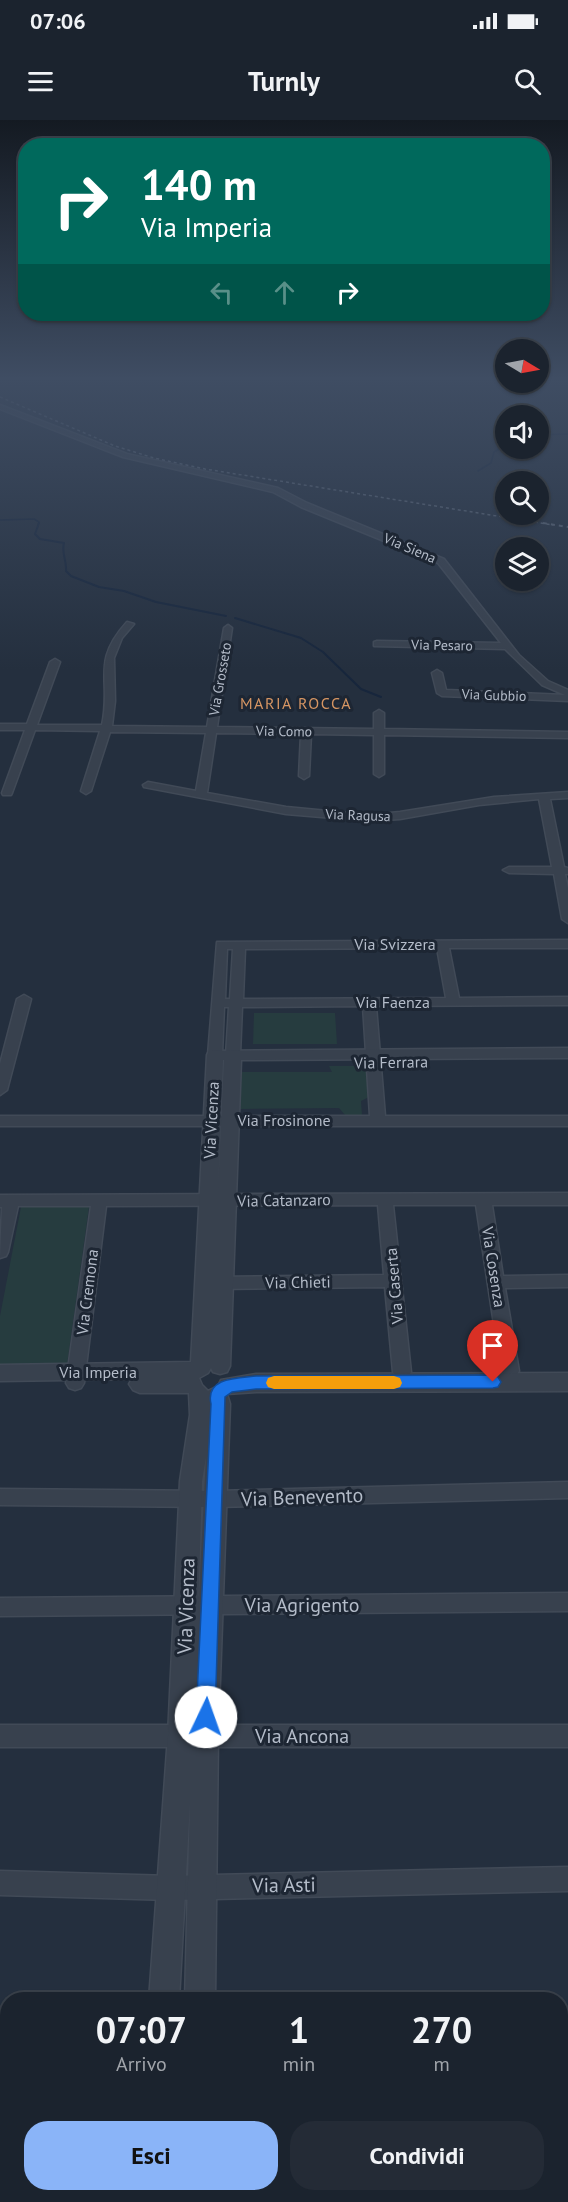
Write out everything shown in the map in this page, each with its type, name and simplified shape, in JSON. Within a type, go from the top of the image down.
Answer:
[{"type":"street","name":"Via Siena","points":[[210,475],[275,490],[304,505],[430,555],[446,565],[507,646],[530,671],[545,683],[568,693]]},
{"type":"street","points":[[86,791],[106,728],[111,697],[109,652],[119,635],[130,624]]},
{"type":"street","name":"Via Grosseto","points":[[201,795],[228,628]]},
{"type":"street","name":"Via Pesaro","points":[[376,644],[507,646]]},
{"type":"street","points":[[7,793],[55,662]]},
{"type":"street","name":"Via Gubbio","points":[[437,673],[442,693],[568,698]]},
{"type":"street","points":[[379,713],[379,774]]},
{"type":"street","name":"Via Como","points":[[0,727],[568,735]]},
{"type":"street","points":[[304,776],[306,731]]},
{"type":"street","name":"Via Ragusa","points":[[148,786],[302,812],[368,818],[412,815],[474,802],[568,795]]},
{"type":"street","points":[[544,795],[563,871],[568,919]]},
{"type":"street","points":[[509,870],[563,871]]},
{"type":"street","points":[[442,944],[453,1002]]},
{"type":"street","name":"Via Svizzera","points":[[221,945],[568,944]]},
{"type":"street","name":"Via Vicenza","points":[[221,945],[217,1003],[224,1059]]},
{"type":"street","name":"Via Vicenza","points":[[200,1992],[202,1887],[193,1736],[203,1499],[219,1404],[210,1379],[203,1283],[208,1200],[221,1121],[224,1059],[236,1003],[238,945]]},
{"type":"street","points":[[0,1090],[24,999]]},
{"type":"street","name":"Via Faenza","points":[[217,1003],[568,1001]]},
{"type":"street","points":[[369,1002],[378,1120]]},
{"type":"street","name":"Via Ferrara","points":[[374,1058],[568,1053]]},
{"type":"street","name":"Via Ferrara","points":[[224,1059],[568,1060]]},
{"type":"street","name":"Via Frosinone","points":[[0,1121],[568,1121]]},
{"type":"street","name":"Via Vicenza","points":[[210,1379],[224,1283],[228,1201],[221,1121]]},
{"type":"street","name":"Via Caserta","points":[[385,1199],[402,1372]]},
{"type":"street","name":"Via Cosenza","points":[[483,1199],[510,1371]]},
{"type":"street","name":"Via Catanzaro","points":[[5,1201],[568,1199]]},
{"type":"street","points":[[0,1252],[5,1201]]},
{"type":"street","name":"Via Cremona","points":[[76,1377],[99,1201]]},
{"type":"street","name":"Via Chieti","points":[[203,1283],[394,1281]]},
{"type":"street","points":[[497,1282],[568,1281]]},
{"type":"street","name":"Via Imperia","points":[[0,1373],[76,1377],[210,1379],[402,1372],[568,1371]]},
{"type":"street","name":"Via Imperia","points":[[0,1383],[76,1377]]},
{"type":"street","name":"Via Imperia","points":[[210,1379],[256,1383],[568,1382]]},
{"type":"street","name":"Via Benevento","points":[[0,1497],[203,1499],[568,1490]]},
{"type":"street","name":"Via Agrigento","points":[[0,1606],[568,1602]]},
{"type":"street","name":"Via Ancona","points":[[0,1736],[568,1736]]},
{"type":"street","name":"Via Vicenza","points":[[164,1992],[171,1888],[193,1736]]},
{"type":"street","name":"Via Asti","points":[[0,1882],[171,1888],[568,1879]]},
{"type":"green space","points":[[254,1013],[335,1013],[337,1044],[253,1044]]},
{"type":"green space","points":[[329,1066],[367,1066],[369,1097],[361,1101],[362,1115],[345,1115],[339,1108],[240,1109],[240,1072],[332,1072]]},
{"type":"green space","points":[[21,1207],[89,1207],[67,1365],[0,1365],[0,1316]]},
{"type":"waterway","points":[[0,520],[34,519],[39,522],[38,525]]},
{"type":"waterway","points":[[39,523],[35,534],[40,539],[64,543],[66,571],[71,576],[99,587],[124,591],[156,602],[226,616]]},
{"type":"waterway","points":[[235,618],[301,638],[323,652],[361,689],[381,697]]},
{"type":"railway","points":[[243,475],[553,525]]},
{"type":"railway","points":[[549,524],[568,527]]},
{"type":"slow traffic","points":[[274,1383],[394,1383]]},
{"type":"district","name":"MARIA ROCCA","points":[[296,703]]},
{"type":"route","points":[[206,1717],[219,1404],[217,1395],[228,1386],[256,1383],[493,1382]]}]
